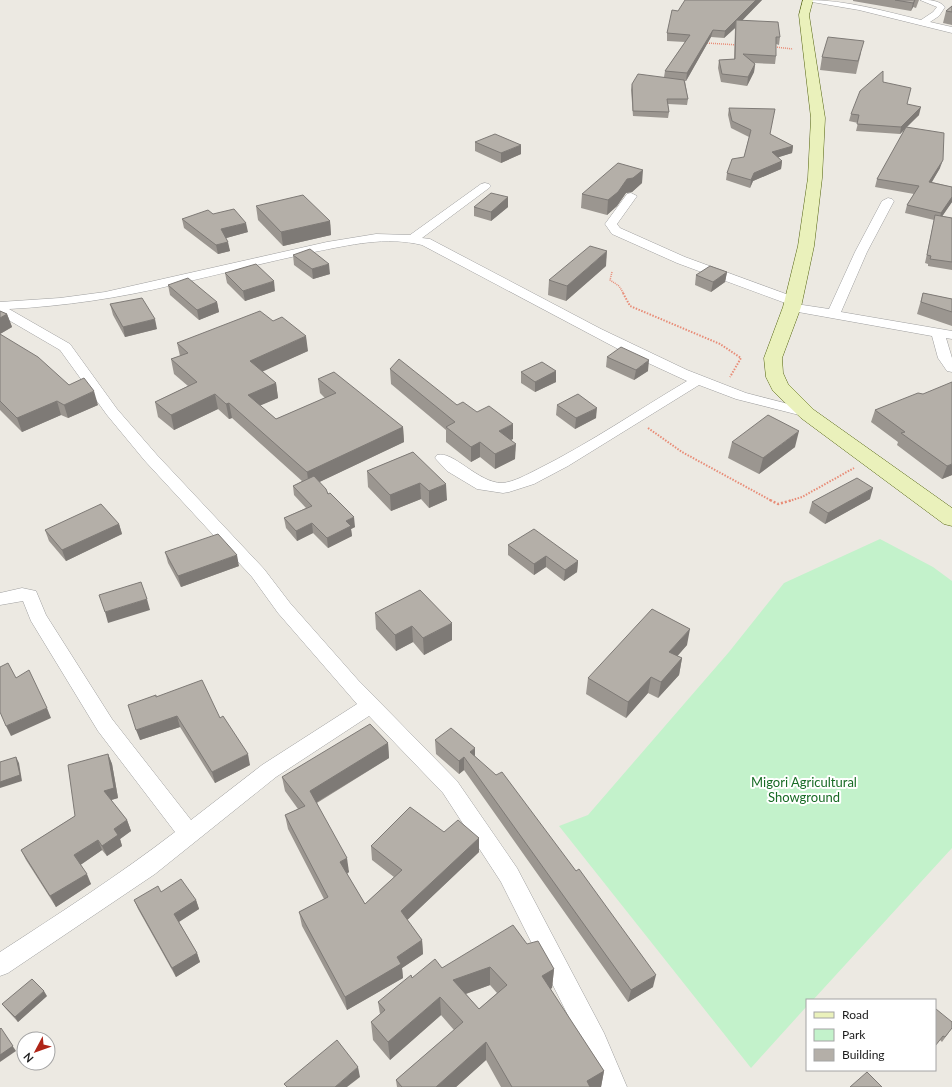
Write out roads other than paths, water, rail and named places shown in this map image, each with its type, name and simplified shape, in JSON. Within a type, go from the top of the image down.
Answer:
[{"type":"street","points":[[808,0],[804,15],[818,118],[815,178],[806,246],[792,304],[773,358],[772,367],[774,377],[803,412],[871,459],[952,519]]},
{"type":"street","points":[[812,0],[859,8],[924,22],[952,30]]},
{"type":"street","points":[[924,0],[938,4],[941,7],[936,14],[924,22]]},
{"type":"street","points":[[414,238],[485,186]]},
{"type":"street","points":[[631,196],[610,224],[616,230],[681,260],[792,304],[833,314],[952,335]]},
{"type":"street","points":[[833,314],[861,252],[888,201]]},
{"type":"street","points":[[0,306],[119,293],[249,262],[351,241],[396,236],[414,238],[426,242],[615,342],[678,373],[766,404],[803,412]]},
{"type":"street","points":[[0,310],[36,329],[65,347],[112,412],[151,458],[258,573],[284,608],[371,705],[450,788],[474,819],[509,875],[595,1042],[614,1087]]},
{"type":"street","points":[[938,333],[945,358],[952,368]]},
{"type":"street","points":[[443,458],[453,467],[483,485],[503,488],[528,480],[562,463],[602,440],[698,380]]},
{"type":"street","points":[[0,599],[22,594],[30,596],[37,616],[104,725],[189,833]]},
{"type":"street","points":[[0,965],[97,902],[147,867],[269,771],[371,705]]},
{"type":"park label","name":"Migori Agricultural Showground","points":[[804,790]]}]
